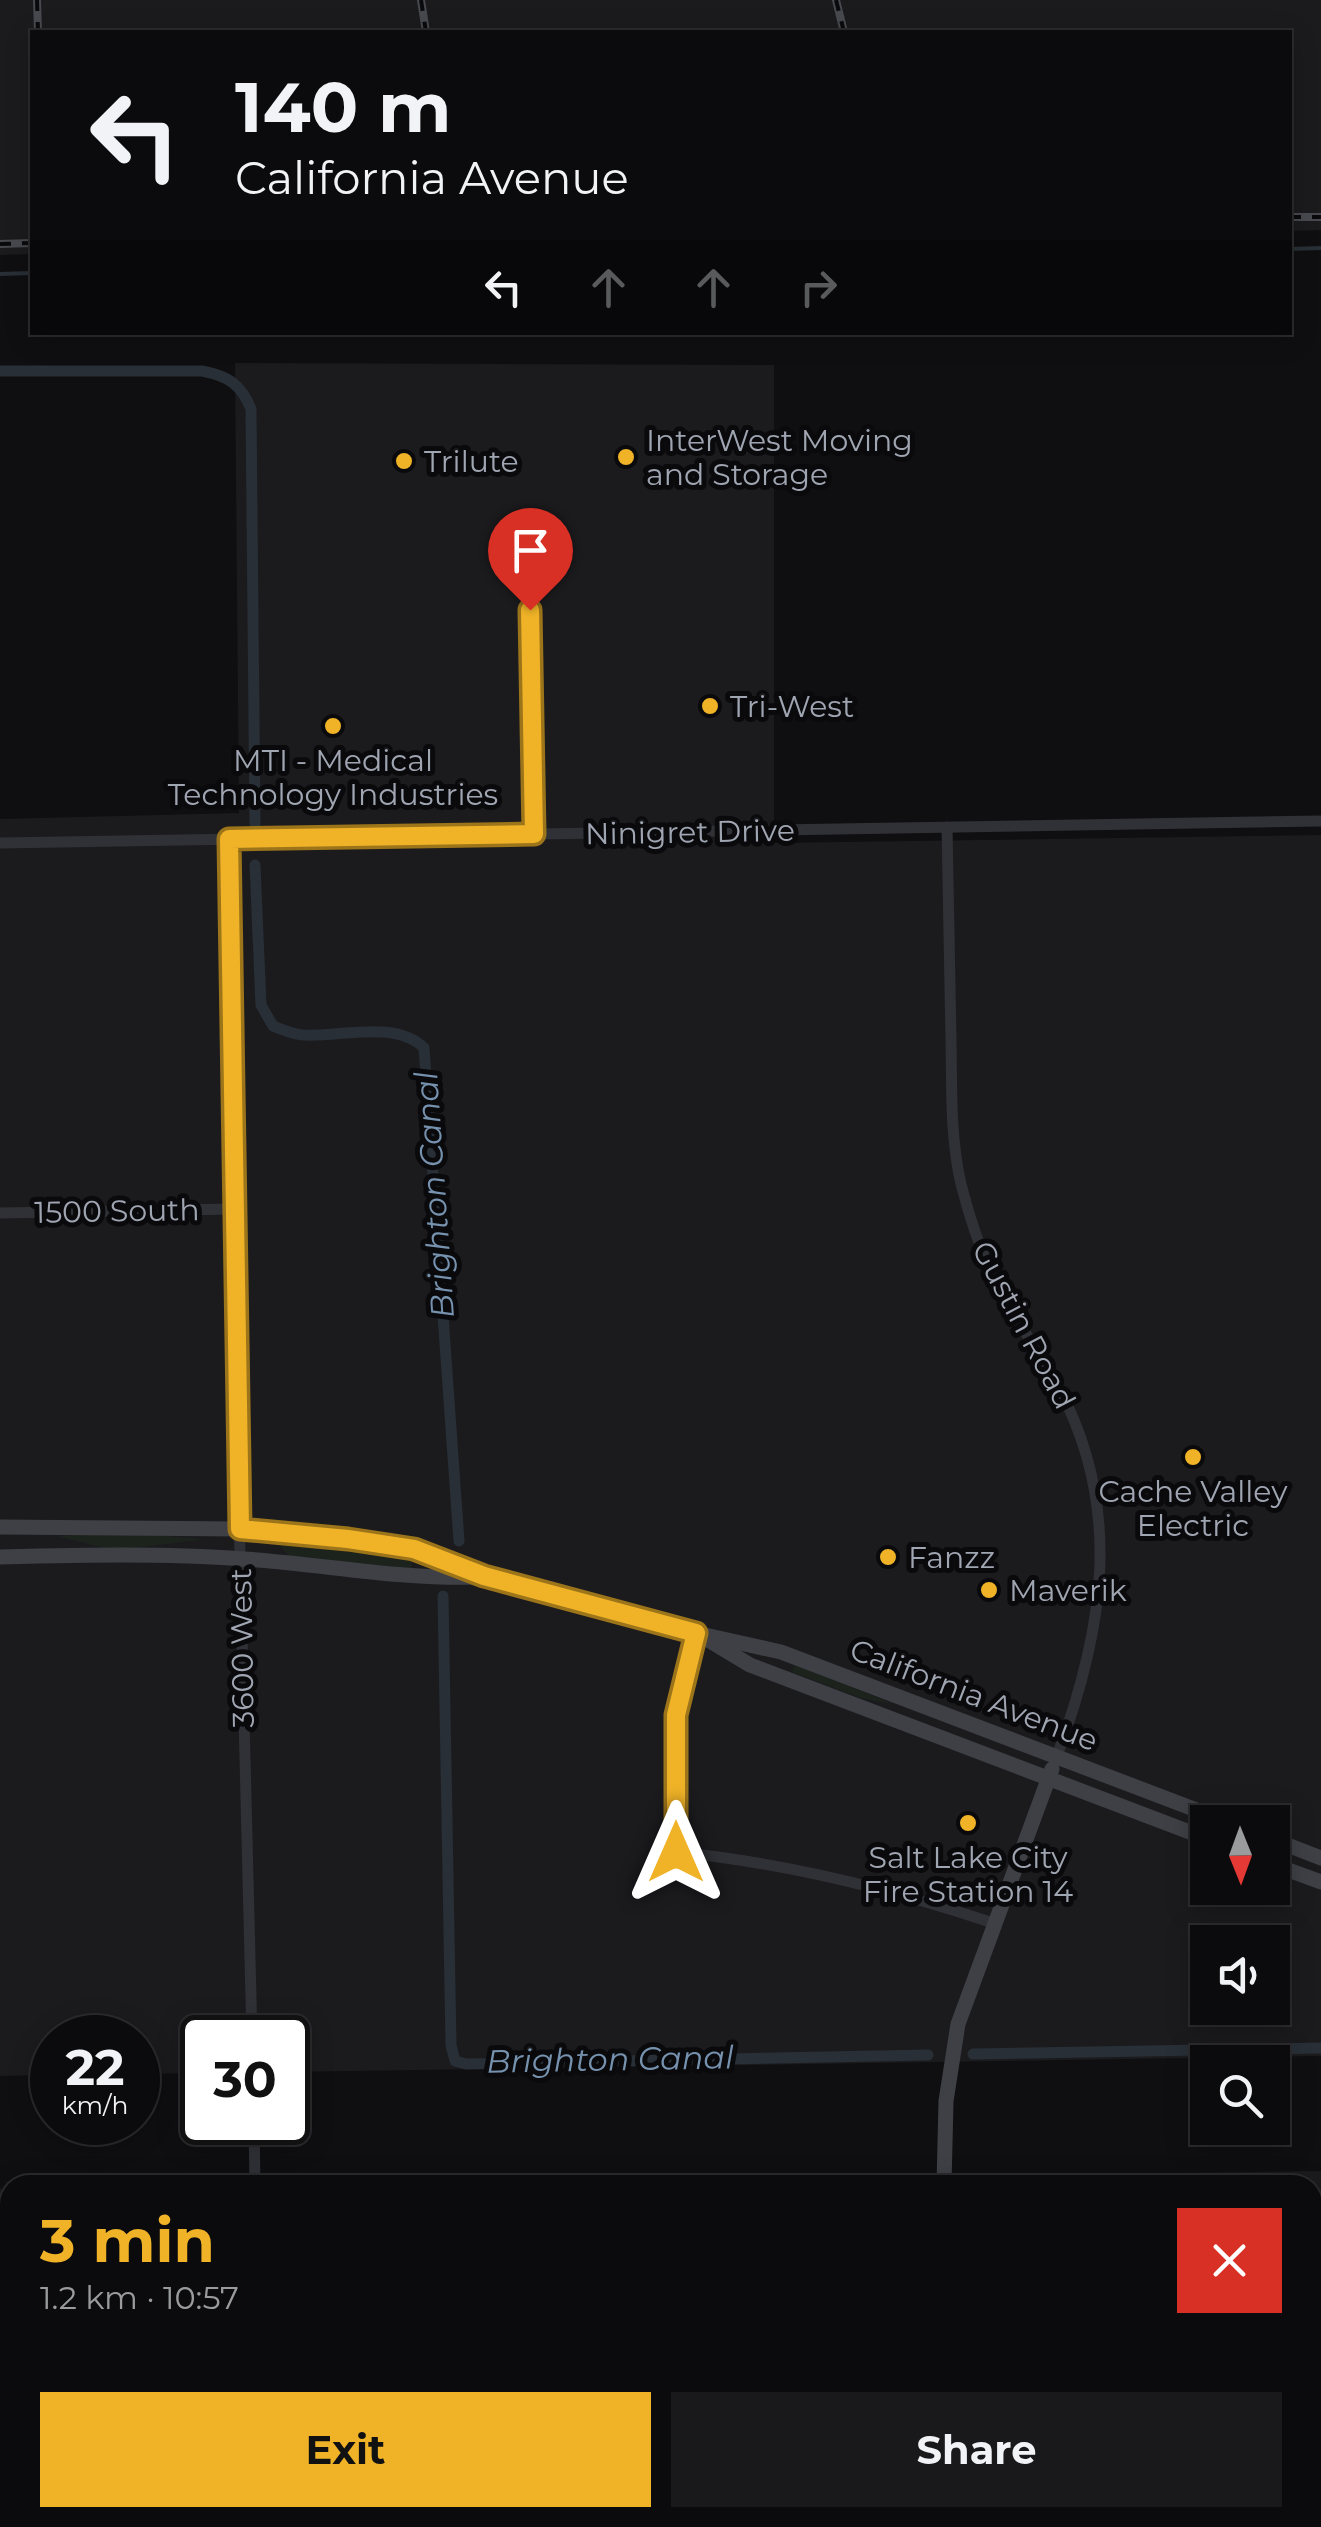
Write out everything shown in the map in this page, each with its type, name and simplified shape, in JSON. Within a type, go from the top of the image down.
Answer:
[{"type":"main road","points":[[40,1526],[40,1556]]},
{"type":"main road","name":"California Avenue","points":[[0,1527],[240,1529],[414,1549],[484,1576],[781,1652],[1190,1807]]},
{"type":"main road","name":"California Avenue","points":[[0,1556],[240,1558],[420,1578],[484,1576]]},
{"type":"main road","name":"California Avenue","points":[[696,1633],[750,1664],[1190,1832]]},
{"type":"main road","points":[[944,2175],[946,2101],[955,2041],[994,1922],[1057,1756]]},
{"type":"main road","points":[[1290,1847],[1321,1860]]},
{"type":"main road","points":[[1290,1871],[1318,1881]]},
{"type":"street","points":[[530,587],[534,834]]},
{"type":"street","name":"Ninigret Drive","points":[[0,843],[1321,821]]},
{"type":"street","name":"Gustin Road","points":[[947,827],[953,1120],[960,1178],[992,1275],[1036,1345],[1073,1417],[1092,1477],[1099,1520],[1096,1625],[1057,1756]]},
{"type":"street","name":"3600 West","points":[[229,839],[251,2015]]},
{"type":"street","name":"1500 South","points":[[0,1212],[235,1209]]},
{"type":"street","points":[[696,1633],[676,1715],[676,1852],[768,1862],[834,1876],[994,1922]]},
{"type":"street","points":[[1318,1881],[1321,1860]]},
{"type":"street","points":[[254,2145],[255,2175]]},
{"type":"shaded area","points":[[0,0],[1321,0],[1321,230],[1292,231],[1292,30],[30,30],[30,254],[0,255]]},
{"type":"shaded area","points":[[235,363],[774,365],[774,843],[1321,835],[1321,2056],[1290,2056],[1290,2045],[1190,2045],[1190,2058],[310,2072],[310,2015],[180,2015],[180,2073],[160,2074],[160,2015],[30,2015],[30,2075],[0,2076],[0,819],[239,813]]},
{"type":"shaded area","points":[[125,1533],[205,1539],[104,1548],[57,1536]]},
{"type":"shaded area","points":[[281,1539],[413,1558],[411,1571],[290,1557],[280,1546]]},
{"type":"shaded area","points":[[795,1664],[893,1704],[861,1698],[792,1672]]},
{"type":"shaded area","points":[[1321,2171],[1321,2175],[1022,2175]]},
{"type":"waterway","points":[[1292,249],[1321,248]]},
{"type":"waterway","points":[[0,274],[30,273]]},
{"type":"waterway","name":"Brighton Canal","points":[[0,371],[202,371],[233,382],[247,400],[251,409],[255,824]]},
{"type":"waterway","name":"Brighton Canal","points":[[255,865],[261,1005],[273,1026],[301,1035],[399,1034],[424,1048],[459,1541]]},
{"type":"waterway","name":"Brighton Canal","points":[[443,1596],[451,2045],[455,2061],[466,2064],[928,2055]]},
{"type":"waterway","name":"Brighton Canal","points":[[973,2054],[1321,2048]]},
{"type":"railway","points":[[37,0],[38,30]]},
{"type":"railway","points":[[421,0],[426,30]]},
{"type":"railway","points":[[836,0],[844,30]]},
{"type":"railway","points":[[1292,217],[1321,217]]},
{"type":"railway","points":[[0,244],[30,243]]},
{"type":"place","name":"InterWest Moving and Storage","points":[[626,457]]},
{"type":"place","name":"Trilute","points":[[404,461]]},
{"type":"place","name":"Tri-West","points":[[710,706]]},
{"type":"place","name":"MTI - Medical Technology Industries","points":[[333,726]]},
{"type":"place","name":"Cache Valley Electric","points":[[1193,1457]]},
{"type":"place","name":"Fanzz","points":[[888,1557]]},
{"type":"place","name":"Maverik","points":[[989,1590]]},
{"type":"place","name":"Salt Lake City Fire Station 14","points":[[968,1823]]},
{"type":"route","points":[[530,610],[534,834],[229,839],[240,1529],[414,1549],[484,1576],[696,1633],[676,1715],[676,1852]]}]
